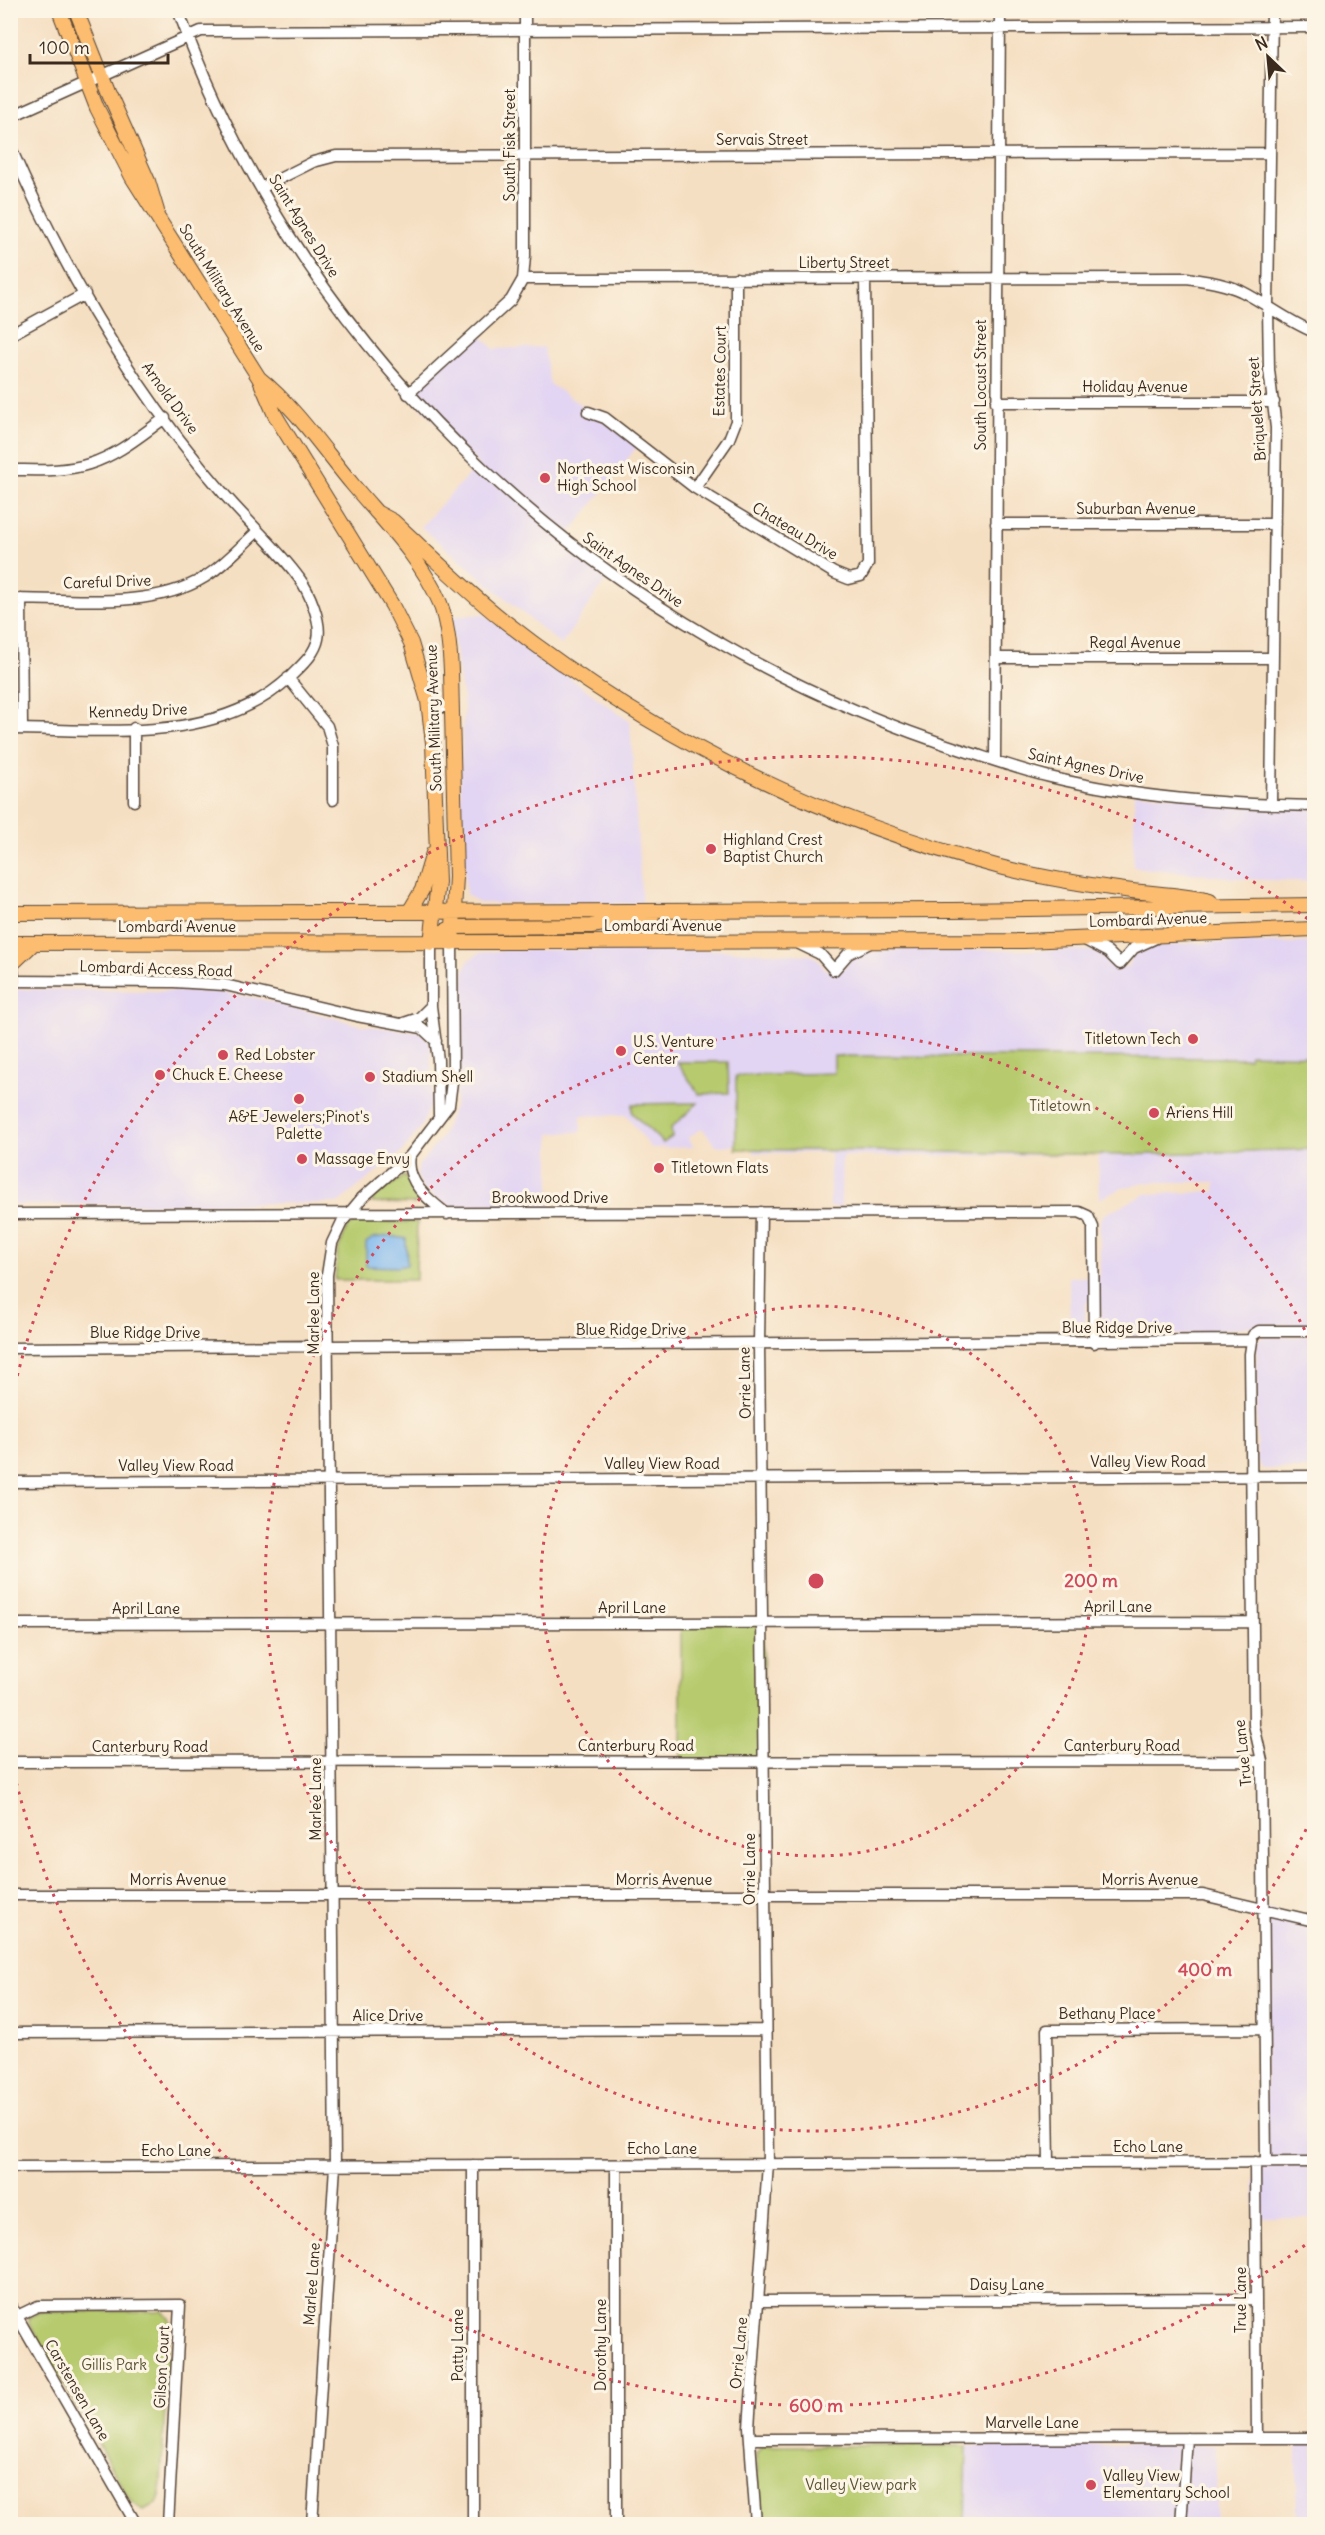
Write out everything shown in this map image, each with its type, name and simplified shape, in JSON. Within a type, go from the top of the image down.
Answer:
[{"type":"main road","name":"South Military Avenue","points":[[59,10],[86,82],[132,177],[259,378],[268,403],[290,441],[401,620],[415,654],[429,707],[434,751],[438,882],[431,943]]},
{"type":"main road","name":"South Military Avenue","points":[[76,10],[101,75],[148,181],[158,216]]},
{"type":"main road","name":"South Military Avenue","points":[[259,378],[295,413],[418,564],[439,603],[448,638],[451,707],[454,912],[452,943]]},
{"type":"main road","points":[[376,512],[393,521],[502,619],[591,685],[641,717],[750,776],[889,832],[1001,867],[1095,886],[1204,900],[1226,907]]},
{"type":"main road","points":[[409,912],[422,890],[436,846]]},
{"type":"main road","name":"Lombardi Avenue","points":[[10,913],[671,911],[1314,905]]},
{"type":"main road","points":[[431,943],[442,932],[453,927],[597,926],[643,919],[671,911]]},
{"type":"main road","name":"Lombardi Avenue","points":[[10,944],[1083,939],[1314,929]]},
{"type":"main road","points":[[12,981],[11,962],[33,944]]},
{"type":"street","name":"Saint Agnes Drive","points":[[178,10],[226,123],[261,188],[318,279],[356,331],[408,393],[500,486],[583,555],[668,614],[762,668],[839,705],[919,736],[1050,777],[1127,792],[1193,800],[1314,806]]},
{"type":"street","name":"South Fisk Street","points":[[523,279],[525,10]]},
{"type":"street","name":"South Locust Street","points":[[995,760],[996,278],[1000,10]]},
{"type":"street","name":"Briquelet Street","points":[[1271,805],[1275,524],[1274,402],[1269,370],[1268,308],[1272,10]]},
{"type":"street","points":[[10,117],[201,32],[1314,27]]},
{"type":"street","name":"Arnold Drive","points":[[10,146],[85,294],[122,356],[209,477],[300,579],[317,618],[319,636],[315,650]]},
{"type":"street","name":"Servais Street","points":[[261,188],[313,162],[336,156],[1270,153]]},
{"type":"street","name":"Estates Court","points":[[695,488],[729,439],[736,421],[736,278]]},
{"type":"street","name":"Chateau Drive","points":[[588,412],[605,418],[695,488],[834,573],[849,579],[861,576],[868,564],[865,278]]},
{"type":"street","name":"Liberty Street","points":[[523,279],[1187,278],[1223,284],[1241,292],[1286,320],[1314,332]]},
{"type":"street","points":[[408,393],[511,300],[523,279]]},
{"type":"street","points":[[10,335],[85,294]]},
{"type":"street","name":"Holiday Avenue","points":[[996,402],[1274,402]]},
{"type":"street","points":[[10,470],[57,470],[89,464],[121,449],[165,418]]},
{"type":"street","name":"Suburban Avenue","points":[[996,524],[1275,524]]},
{"type":"street","name":"Careful Drive","points":[[16,599],[138,598],[172,592],[205,577],[257,532]]},
{"type":"street","points":[[16,599],[16,729]]},
{"type":"street","name":"Kennedy Drive","points":[[16,729],[178,727],[225,715],[249,705],[288,678],[315,650]]},
{"type":"street","name":"Regal Avenue","points":[[997,658],[1273,658]]},
{"type":"street","points":[[288,678],[327,726],[333,746],[333,800]]},
{"type":"street","points":[[429,707],[451,707]]},
{"type":"street","points":[[134,728],[134,801]]},
{"type":"street","points":[[1083,939],[1108,952],[1120,964],[1134,948],[1159,936]]},
{"type":"street","points":[[794,942],[820,954],[834,970],[851,951],[879,941]]},
{"type":"street","points":[[431,943],[431,1006],[436,1041],[439,1115]]},
{"type":"street","name":"Marlee Lane","points":[[312,2524],[335,2166],[327,1275],[335,1234],[349,1213],[410,1156],[439,1115],[449,1105],[452,1087],[452,943]]},
{"type":"street","name":"Lombardi Access Road","points":[[12,981],[217,984],[357,1016],[404,1023],[424,1029],[436,1041]]},
{"type":"street","points":[[404,1023],[419,1018],[431,1006]]},
{"type":"street","points":[[410,1156],[409,1170],[415,1182],[429,1199],[447,1214]]},
{"type":"street","name":"Brookwood Drive","points":[[10,1214],[1076,1211],[1089,1216],[1093,1233],[1094,1343]]},
{"type":"street","name":"Orrie Lane","points":[[756,2524],[750,2439],[751,2387],[768,2164],[759,1344],[760,1212]]},
{"type":"street","name":"Blue Ridge Drive","points":[[10,1348],[1094,1343],[1252,1340],[1258,1331],[1314,1331]]},
{"type":"street","name":"True Lane","points":[[1252,1340],[1254,1725],[1262,1761],[1265,2028],[1256,2300],[1257,2438]]},
{"type":"street","name":"Valley View Road","points":[[10,1482],[1314,1476]]},
{"type":"street","name":"April Lane","points":[[10,1624],[1253,1622]]},
{"type":"street","name":"Canterbury Road","points":[[10,1762],[1262,1761]]},
{"type":"street","name":"Morris Avenue","points":[[10,1895],[1203,1895],[1314,1921]]},
{"type":"street","name":"Bethany Place","points":[[1048,2163],[1047,2030],[1265,2028]]},
{"type":"street","name":"Alice Drive","points":[[10,2033],[766,2030]]},
{"type":"street","name":"Echo Lane","points":[[10,2167],[1314,2162]]},
{"type":"street","name":"Patty Lane","points":[[473,2165],[473,2524]]},
{"type":"street","name":"Dorothy Lane","points":[[616,2165],[616,2524]]},
{"type":"street","name":"Daisy Lane","points":[[759,2301],[1256,2300]]},
{"type":"street","name":"Carstensen Lane","points":[[10,2304],[136,2524]]},
{"type":"street","name":"Gilson Court","points":[[17,2316],[38,2306],[180,2305],[168,2524]]},
{"type":"street","points":[[1181,2524],[1186,2438]]},
{"type":"street","name":"Marvelle Lane","points":[[750,2439],[1314,2438]]},
{"type":"shaded area","points":[[477,331],[494,349],[544,347],[550,384],[639,444],[565,540],[610,574],[561,645],[421,527],[478,464],[408,394]]},
{"type":"shaded area","points":[[483,614],[630,722],[642,903],[479,903],[466,894],[460,774],[464,707],[451,617]]},
{"type":"shaded area","points":[[1135,793],[1314,806],[1314,882],[1245,879],[1133,867]]},
{"type":"shaded area","points":[[1193,943],[1314,943],[1314,1325],[1259,1325],[1182,1335],[1112,1336],[1101,1326],[1100,1302],[1086,1302],[1084,1331],[1070,1336],[1069,1277],[1100,1277],[1100,1221],[1103,1215],[1146,1194],[1215,1192],[1215,1182],[1150,1182],[1125,1187],[1099,1199],[1098,1155],[842,1156],[841,1207],[830,1207],[830,1153],[754,1153],[754,1149],[736,1149],[736,1145],[716,1146],[702,1128],[688,1138],[694,1147],[651,1148],[626,1115],[581,1116],[581,1132],[550,1133],[550,1208],[539,1208],[536,1204],[449,1208],[422,1187],[417,1175],[419,1165],[441,1138],[455,1105],[464,1013],[464,971],[468,961],[479,953],[507,950],[714,950],[810,955],[817,958],[825,970],[844,969],[849,959],[861,953],[904,949],[1091,951],[1105,955],[1112,967],[1128,967],[1134,954],[1146,948]]},
{"type":"shaded area","points":[[11,989],[216,992],[256,998],[364,1026],[421,1032],[430,1043],[431,1049],[432,1101],[421,1127],[402,1152],[338,1203],[11,1205]]},
{"type":"shaded area","points":[[1314,1336],[1314,1469],[1263,1469],[1257,1460],[1257,1341],[1264,1337]]},
{"type":"shaded area","points":[[1264,1908],[1314,1921],[1314,2218],[1255,2218],[1255,2162],[1266,2162]]},
{"type":"shaded area","points":[[1297,2438],[1314,2438],[1314,2524],[1297,2524]]},
{"type":"shaded area","name":"Valley View Elementary School","points":[[1216,2445],[1216,2524],[965,2524],[967,2446]]},
{"type":"green space","name":"Titletown","points":[[1250,1054],[1314,1056],[1314,1149],[1125,1155],[736,1149],[736,1076],[834,1073],[834,1056],[1249,1058]]},
{"type":"green space","points":[[677,1062],[728,1062],[729,1093],[699,1094]]},
{"type":"green space","points":[[698,1103],[671,1128],[672,1137],[663,1143],[632,1113],[632,1104]]},
{"type":"green space","points":[[404,1176],[424,1201],[423,1204],[372,1203],[374,1197]]},
{"type":"green space","points":[[358,1222],[417,1222],[416,1280],[335,1280],[338,1250],[348,1226]]},
{"type":"green space","points":[[681,1623],[763,1623],[764,1762],[681,1761]]},
{"type":"green space","name":"Gillis Park","points":[[163,2311],[170,2320],[160,2496],[156,2504],[143,2510],[131,2502],[29,2322],[29,2318],[39,2312]]},
{"type":"green space","name":"Valley View park","points":[[764,2446],[967,2446],[965,2524],[762,2524],[756,2454]]},
{"type":"water","points":[[390,1236],[406,1239],[407,1265],[366,1266],[366,1243],[373,1238]]},
{"type":"place","name":"Northeast Wisconsin High School","points":[[545,478]]},
{"type":"place","name":"Highland Crest Baptist Church","points":[[711,849]]},
{"type":"place","name":"Titletown Tech","points":[[1193,1039]]},
{"type":"place","name":"U.S. Venture Center","points":[[621,1051]]},
{"type":"place","name":"Red Lobster","points":[[223,1055]]},
{"type":"place","name":"Chuck E. Cheese","points":[[160,1075]]},
{"type":"place","name":"Stadium Shell","points":[[370,1077]]},
{"type":"place","name":"A&E Jewelers;Pinot's Palette","points":[[299,1099]]},
{"type":"place","name":"Ariens Hill","points":[[1154,1113]]},
{"type":"place","name":"Massage Envy","points":[[302,1159]]},
{"type":"place","name":"Titletown Flats","points":[[659,1168]]},
{"type":"place","name":"Valley View Elementary School","points":[[1091,2485]]}]
